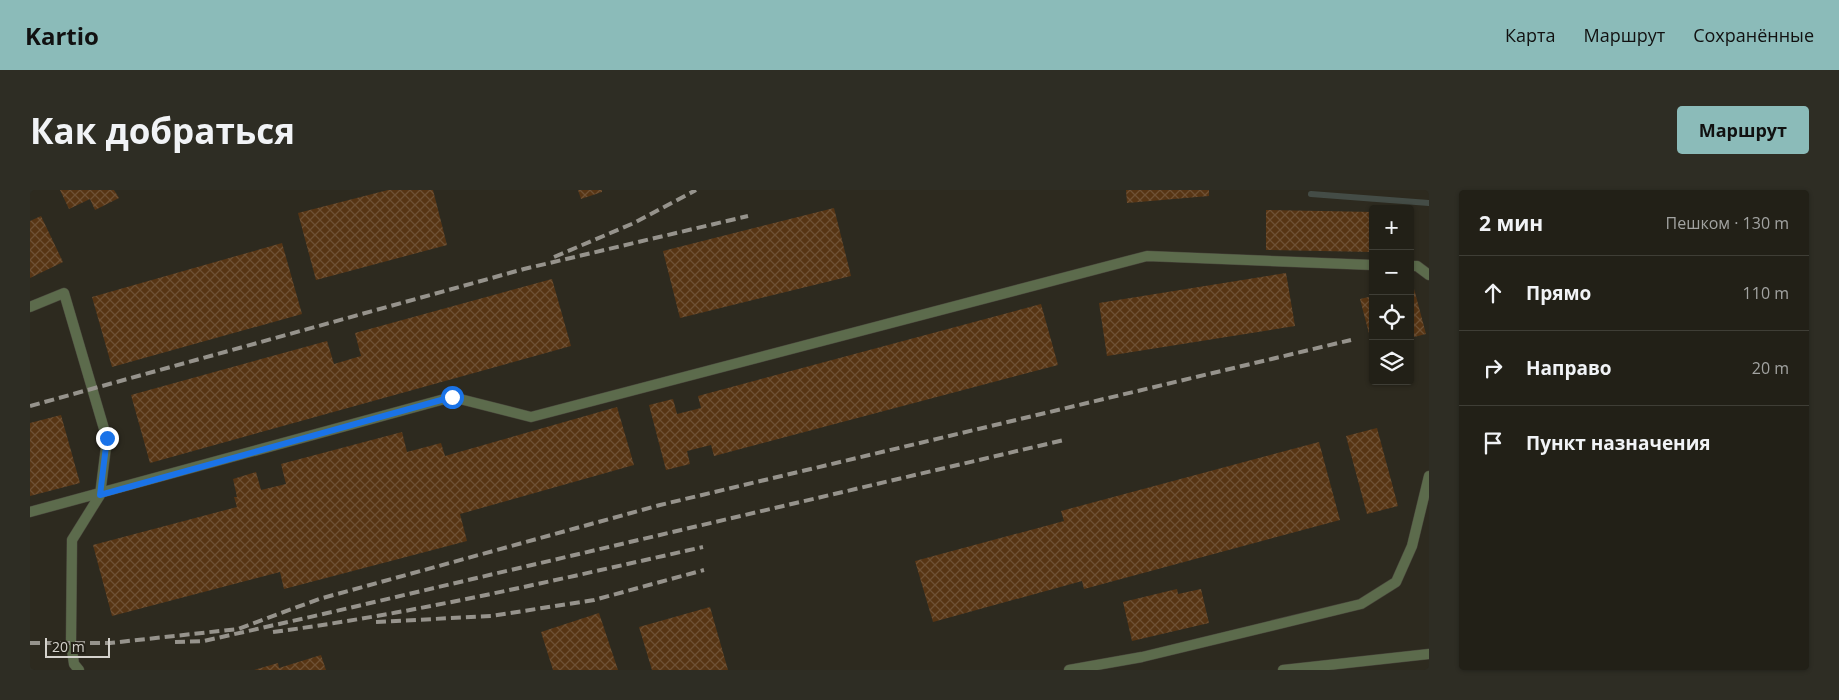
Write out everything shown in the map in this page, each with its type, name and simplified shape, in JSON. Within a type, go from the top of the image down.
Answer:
[{"type":"lane","points":[[30,512],[100,495],[452,397],[531,417],[1147,256],[1369,265]]},
{"type":"lane","points":[[1414,266],[1429,275]]},
{"type":"lane","points":[[30,307],[64,294],[107,438],[100,495],[72,540],[71,643],[74,664],[80,670]]},
{"type":"lane","points":[[1069,670],[1142,657],[1361,604],[1396,582],[1412,546],[1429,476]]},
{"type":"lane","points":[[1283,670],[1429,654]]},
{"type":"building","points":[[60,190],[114,190],[119,198],[95,210],[90,199],[69,209]]},
{"type":"building","points":[[388,190],[433,190],[447,245],[316,280],[298,213]]},
{"type":"building","points":[[578,190],[602,190],[602,192],[581,199]]},
{"type":"building","points":[[1126,190],[1209,190],[1209,196],[1127,203]]},
{"type":"building","points":[[834,208],[851,276],[680,318],[663,251]]},
{"type":"building","points":[[1266,210],[1369,212],[1369,252],[1266,250]]},
{"type":"building","points":[[41,216],[63,262],[30,278],[30,221]]},
{"type":"building","points":[[282,243],[302,314],[112,367],[92,297]]},
{"type":"building","points":[[1286,273],[1295,326],[1107,356],[1099,303]]},
{"type":"building","points":[[552,279],[571,346],[150,463],[131,395],[327,341],[334,364],[361,356],[355,333]]},
{"type":"building","points":[[1414,289],[1426,334],[1414,337]]},
{"type":"building","points":[[1369,297],[1369,334],[1360,299]]},
{"type":"building","points":[[1041,304],[1058,365],[714,456],[711,445],[687,451],[690,464],[666,470],[649,405],[673,399],[677,414],[701,408],[698,396]]},
{"type":"building","points":[[617,407],[634,465],[460,514],[467,541],[284,589],[280,572],[112,616],[93,545],[237,507],[234,497],[237,497],[233,479],[256,472],[261,490],[286,484],[281,464],[402,432],[407,452],[441,443],[445,456]]},
{"type":"building","points":[[61,415],[80,483],[30,496],[30,423]]},
{"type":"building","points":[[1377,428],[1398,506],[1367,514],[1346,436]]},
{"type":"building","points":[[1319,442],[1340,520],[1084,589],[1082,581],[933,622],[915,561],[1064,521],[1061,511]]},
{"type":"building","points":[[1177,589],[1178,594],[1201,589],[1209,623],[1132,641],[1123,602]]},
{"type":"building","points":[[710,607],[728,670],[652,670],[639,627]]},
{"type":"building","points":[[599,613],[618,670],[553,670],[541,632]]},
{"type":"building","points":[[321,655],[326,670],[254,670],[278,663],[279,668]]},
{"type":"waterway","points":[[1311,194],[1429,203]]},
{"type":"railway","points":[[554,257],[634,223],[696,190]]},
{"type":"railway","points":[[30,406],[524,269],[748,216]]},
{"type":"railway","points":[[30,643],[110,643],[238,629],[319,599],[660,505],[1351,340]]},
{"type":"railway","points":[[175,642],[204,641],[332,612],[1064,440]]},
{"type":"railway","points":[[273,632],[435,605],[703,547]]},
{"type":"railway","points":[[376,622],[491,616],[594,600],[704,570]]},
{"type":"route","points":[[107,438],[100,495],[452,397]]}]
